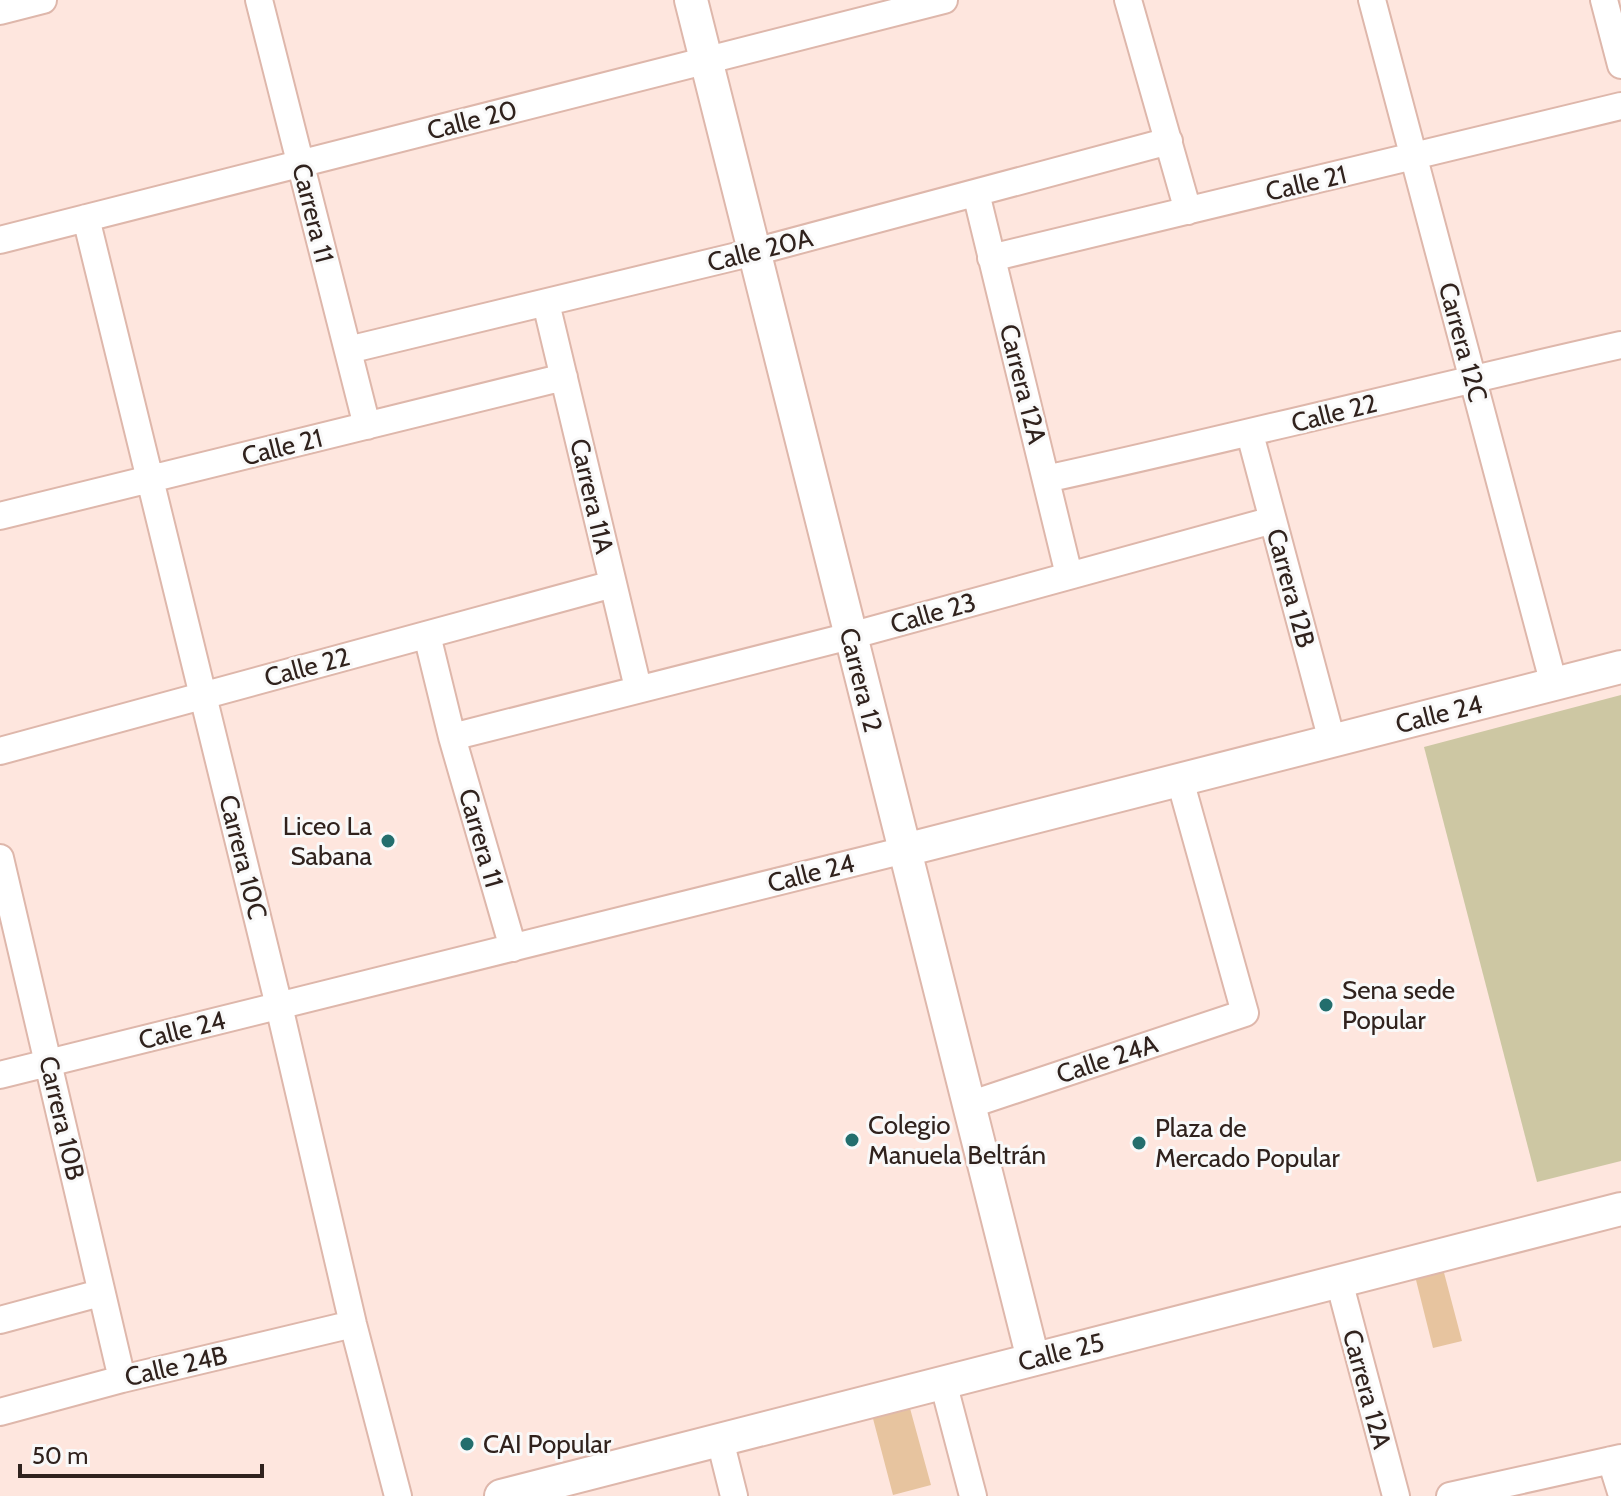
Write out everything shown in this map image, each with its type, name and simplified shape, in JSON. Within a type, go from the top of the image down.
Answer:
[{"type":"street","points":[[0,11],[43,0]]},
{"type":"street","name":"Carrera 11","points":[[259,0],[367,426]]},
{"type":"street","name":"Carrera 12","points":[[691,0],[1033,1359]]},
{"type":"street","name":"Calle 20","points":[[0,240],[706,60],[884,7],[944,0]]},
{"type":"street","points":[[1128,0],[1188,211]]},
{"type":"street","name":"Carrera 12C","points":[[1372,0],[1554,685]]},
{"type":"street","points":[[1604,0],[1621,65]]},
{"type":"street","name":"Calle 21","points":[[991,258],[1621,106]]},
{"type":"street","name":"Calle 20A","points":[[348,350],[754,252],[1169,141]]},
{"type":"street","name":"Carrera 12A","points":[[976,193],[1069,575]]},
{"type":"street","name":"Carrera 10C","points":[[86,218],[204,695],[353,1324],[398,1496]]},
{"type":"street","name":"Carrera 11A","points":[[546,303],[638,688]]},
{"type":"street","name":"Calle 22","points":[[1046,479],[1250,434],[1473,378],[1621,345]]},
{"type":"street","name":"Calle 21","points":[[0,516],[564,377]]},
{"type":"street","name":"Carrera 12B","points":[[1250,434],[1332,741]]},
{"type":"street","name":"Calle 23","points":[[452,737],[850,636],[1273,520]]},
{"type":"street","name":"Calle 22","points":[[0,751],[613,584]]},
{"type":"street","name":"Carrera 11","points":[[427,635],[452,737],[513,948]]},
{"type":"street","name":"Calle 24","points":[[0,1075],[905,850],[1621,667]]},
{"type":"street","name":"Calle 24A","points":[[969,1105],[1245,1013],[1180,780]]},
{"type":"street","name":"Carrera 10B","points":[[0,858],[122,1379]]},
{"type":"street","name":"Calle 25","points":[[501,1496],[1621,1209]]},
{"type":"street","name":"Carrera 12A","points":[[1339,1281],[1396,1496]]},
{"type":"street","points":[[0,1320],[100,1293]]},
{"type":"street","name":"Calle 24B","points":[[0,1412],[122,1379],[353,1324]]},
{"type":"street","points":[[943,1382],[973,1496]]},
{"type":"street","points":[[720,1440],[734,1496]]},
{"type":"street","points":[[1450,1496],[1616,1459],[1621,1492]]},
{"type":"shaded area","points":[[1621,695],[1621,1161],[1537,1182],[1424,747]]},
{"type":"building","points":[[1442,1265],[1462,1341],[1433,1348],[1414,1272]]},
{"type":"building","points":[[908,1401],[931,1485],[893,1495],[871,1411]]},
{"type":"place","name":"Liceo La Sabana","points":[[388,841]]},
{"type":"place","name":"Sena sede Popular","points":[[1326,1005]]},
{"type":"place","name":"Colegio Manuela Beltrán","points":[[852,1140]]},
{"type":"place","name":"Plaza de Mercado Popular","points":[[1139,1143]]},
{"type":"place","name":"CAI Popular","points":[[467,1444]]}]
